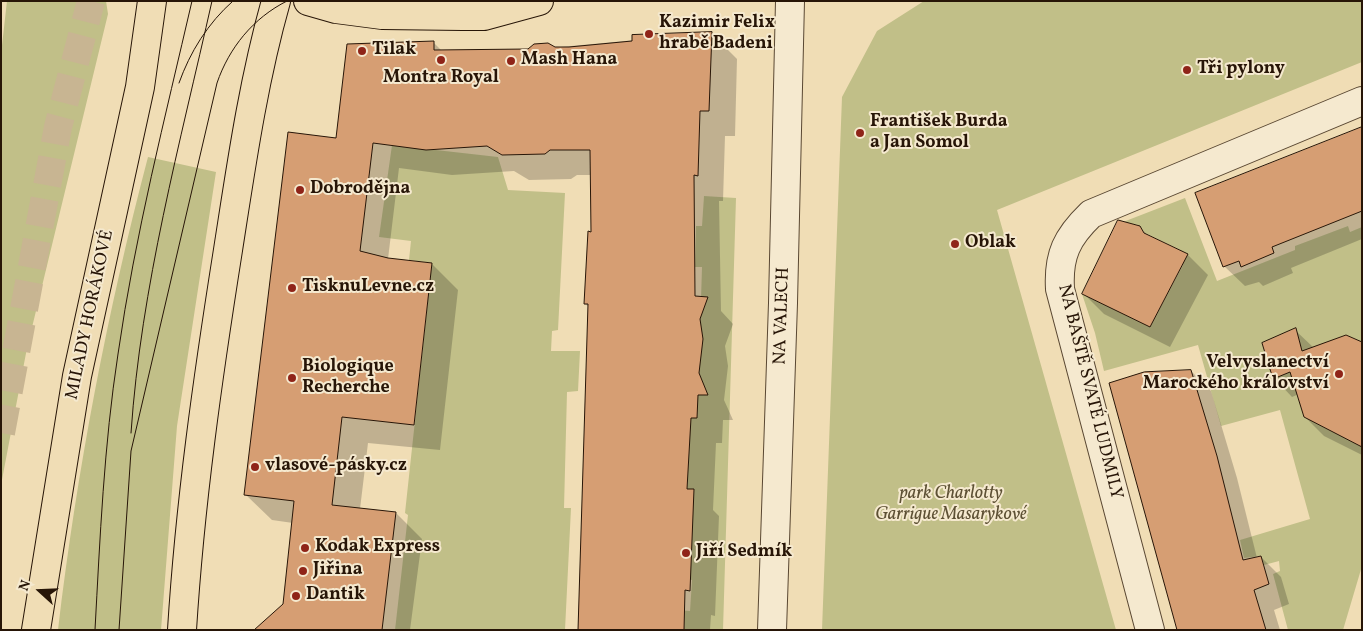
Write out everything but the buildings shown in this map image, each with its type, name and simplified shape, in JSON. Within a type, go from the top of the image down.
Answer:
[{"type":"main road","name":"MILADY HORÁKOVÉ","points":[[36,630],[77,376],[140,87],[152,1]]},
{"type":"main road","points":[[182,630],[187,558],[206,386],[245,144],[276,1]]},
{"type":"main road","points":[[308,1],[336,9],[382,15],[463,16],[484,16],[539,1]]},
{"type":"street","name":"NA VALECH","points":[[772,630],[783,303],[790,1]]},
{"type":"street","name":"NA BAŠTĚ SVATÉ LUDMILY","points":[[1150,630],[1060,289],[1059,269],[1064,249],[1076,228],[1091,214],[1362,101]]},
{"type":"green space","points":[[7,1],[106,1],[108,14],[27,348],[1,485],[1,54]]},
{"type":"green space","name":"park Charlotty Garrigue Masarykové","points":[[924,1],[1362,1],[1362,62],[997,210],[1116,630],[822,630],[842,97],[877,31]]},
{"type":"green space","points":[[392,145],[498,157],[508,190],[565,193],[558,330],[552,331],[551,351],[580,351],[578,391],[567,392],[564,508],[571,508],[565,630],[395,630],[408,515],[405,513],[432,263],[409,260],[411,241],[379,237]]},
{"type":"green space","points":[[148,157],[216,172],[177,426],[161,630],[58,630],[74,511],[95,392],[119,274]]},
{"type":"green space","points":[[704,196],[736,198],[723,630],[683,630],[684,621],[677,610],[690,611],[692,580],[685,579],[694,490],[687,489],[689,418],[697,418],[692,371],[701,299],[702,267],[695,267],[696,226],[702,226]]},
{"type":"green space","points":[[1185,198],[1217,281],[1295,250],[1295,246],[1348,226],[1350,232],[1362,227],[1362,342],[1346,335],[1335,339],[1301,406],[1304,417],[1362,447],[1362,566],[1343,630],[1288,630],[1273,574],[1280,571],[1279,561],[1264,565],[1261,556],[1244,558],[1240,540],[1310,519],[1280,410],[1221,426],[1198,345],[1104,371],[1095,333],[1082,294],[1150,327],[1183,265],[1177,256],[1180,250],[1145,233],[1138,225],[1123,222]],"holes":[[[1296,329],[1306,365],[1273,379],[1262,343]]]},
{"type":"tunnel","points":[[1,433],[58,127],[91,1]]},
{"type":"tram line","points":[[95,630],[106,457],[118,354],[142,221],[192,1]]},
{"type":"tram line","points":[[131,433],[143,324],[153,269],[163,216],[212,1]]},
{"type":"tram line","points":[[179,83],[194,49],[208,28],[233,1]]},
{"type":"tram line","points":[[119,630],[131,451],[217,83],[228,58],[244,35],[263,16],[287,1]]},
{"type":"place","name":"Kazimir Felix hrabě Badeni","points":[[649,34]]},
{"type":"place","name":"Tilak","points":[[362,51]]},
{"type":"place","name":"Montra Royal","points":[[441,60]]},
{"type":"place","name":"Mash Hana","points":[[511,61]]},
{"type":"place","name":"Tři pylony","points":[[1187,70]]},
{"type":"place","name":"František Burda a Jan Somol","points":[[860,133]]},
{"type":"place","name":"Dobrodějna","points":[[300,190]]},
{"type":"place","name":"Oblak","points":[[955,244]]},
{"type":"place","name":"TisknuLevne.cz","points":[[292,288]]},
{"type":"place","name":"Velvyslanectví Marockého království","points":[[1339,374]]},
{"type":"place","name":"Biologique Recherche","points":[[292,378]]},
{"type":"place","name":"vlasové-pásky.cz","points":[[255,467]]},
{"type":"place","name":"Kodak Express","points":[[305,548]]},
{"type":"place","name":"Jiří Sedmík","points":[[686,553]]},
{"type":"place","name":"Jiřina","points":[[303,571]]},
{"type":"place","name":"Dantik","points":[[296,596]]}]
